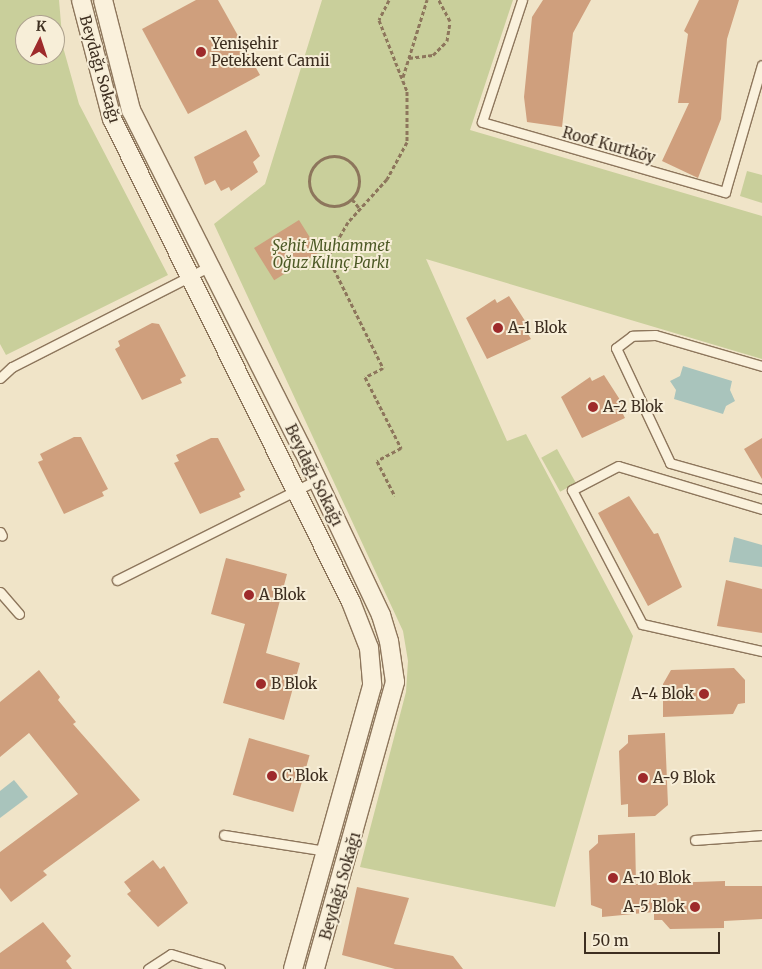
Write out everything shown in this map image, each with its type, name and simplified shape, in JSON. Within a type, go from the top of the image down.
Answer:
[{"type":"street","name":"Beydağı Sokağı","points":[[81,0],[112,119],[351,602],[369,648],[371,676],[326,851],[293,969]]},
{"type":"street","name":"Beydağı Sokağı","points":[[103,0],[131,110],[208,267],[317,480],[381,615],[395,682],[315,969]]},
{"type":"lane","name":"Roof Kurtköy","points":[[522,0],[482,122],[725,192],[762,65]]},
{"type":"lane","points":[[0,378],[12,367],[190,278],[208,267]]},
{"type":"lane","points":[[762,366],[655,335],[632,336],[616,348],[670,463],[762,489]]},
{"type":"lane","points":[[762,509],[618,466],[572,490],[642,624],[762,651]]},
{"type":"lane","points":[[117,580],[317,480]]},
{"type":"lane","points":[[0,592],[19,614]]},
{"type":"lane","points":[[224,835],[326,851]]},
{"type":"lane","points":[[695,840],[762,835]]},
{"type":"lane","points":[[148,969],[172,954],[220,969]]},
{"type":"path","points":[[389,0],[381,13],[380,31],[403,78],[409,106],[407,142],[387,179],[337,238],[329,262],[383,368],[365,377],[401,448],[377,460],[395,496]]},
{"type":"path","points":[[403,78],[427,0]]},
{"type":"path","points":[[409,58],[433,55],[448,41],[450,21],[439,0]]},
{"type":"path","points":[[329,157],[352,164],[359,185],[352,199],[329,205],[315,197],[309,181],[315,165],[329,157]]},
{"type":"path","points":[[352,199],[360,209]]},
{"type":"green space","points":[[0,0],[59,0],[60,15],[15,15],[15,65],[65,65],[65,54],[79,104],[168,275],[6,355],[0,344]]},
{"type":"green space","name":"Şehit Muhammet Oğuz Kılınç Parkı","points":[[322,0],[513,0],[470,130],[762,216],[762,359],[426,259],[507,441],[526,434],[633,636],[555,907],[360,867],[406,692],[408,661],[403,631],[214,224],[265,184]]},
{"type":"green space","points":[[747,171],[762,175],[762,203],[740,196]]},
{"type":"green space","points":[[557,449],[576,483],[560,492],[541,458]]},
{"type":"water","points":[[683,366],[732,381],[730,390],[735,401],[726,406],[723,414],[674,399],[676,390],[670,381],[680,376]]},
{"type":"water","points":[[734,537],[762,545],[762,567],[729,562]]},
{"type":"water","points":[[14,780],[28,797],[0,818],[0,791]]},
{"type":"building","name":"Yenişehir Petekkent Camii","points":[[196,0],[218,0],[260,75],[188,114],[142,29]]},
{"type":"building","points":[[543,0],[591,0],[573,33],[562,127],[527,122],[524,97],[532,17]]},
{"type":"building","points":[[699,0],[739,0],[727,39],[721,119],[698,178],[662,161],[689,103],[678,103],[688,34],[684,31]]},
{"type":"building","points":[[246,130],[260,156],[253,162],[258,172],[231,191],[229,187],[221,191],[215,180],[205,185],[194,157]]},
{"type":"building","points":[[299,220],[319,252],[274,280],[254,248]]},
{"type":"building","name":"A-1 Blok","points":[[509,296],[529,327],[525,329],[531,339],[487,359],[466,318],[495,299],[497,303]]},
{"type":"building","points":[[152,323],[159,324],[186,376],[180,379],[182,383],[142,400],[115,349],[120,346],[118,341]]},
{"type":"building","name":"A-2 Blok","points":[[604,375],[624,406],[620,408],[625,418],[582,438],[561,397],[590,377],[592,381]]},
{"type":"building","points":[[74,437],[81,437],[108,489],[102,492],[104,496],[64,514],[38,462],[43,460],[40,454]]},
{"type":"building","points":[[211,438],[218,438],[245,490],[239,493],[241,497],[200,514],[174,463],[179,461],[176,455]]},
{"type":"building","points":[[762,438],[762,479],[744,449]]},
{"type":"building","points":[[629,496],[654,534],[658,533],[682,587],[648,606],[598,513]]},
{"type":"building","points":[[226,558],[287,574],[266,653],[300,663],[284,720],[223,703],[245,624],[211,614]]},
{"type":"building","points":[[726,580],[762,589],[762,633],[717,626]]},
{"type":"building","name":"A-4 Blok","points":[[734,668],[745,680],[745,703],[738,704],[733,714],[663,717],[663,684],[671,670]]},
{"type":"building","points":[[39,670],[60,697],[58,700],[76,722],[73,724],[140,800],[43,871],[47,875],[11,902],[0,888],[0,852],[78,794],[29,733],[0,757],[0,702]]},
{"type":"building","name":"A-9 Blok","points":[[665,733],[668,805],[655,816],[628,817],[628,804],[621,805],[619,751],[628,743],[628,735]]},
{"type":"building","name":"C Blok","points":[[249,738],[310,755],[293,812],[233,795]]},
{"type":"building","points":[[635,833],[636,884],[725,881],[725,886],[762,886],[762,919],[724,921],[724,928],[670,929],[662,920],[654,920],[654,912],[602,917],[602,909],[591,905],[589,851],[598,843],[598,835]]},
{"type":"building","points":[[153,860],[160,869],[164,866],[188,903],[158,927],[127,894],[131,891],[124,882]]},
{"type":"building","points":[[357,887],[409,898],[394,944],[453,956],[463,969],[395,969],[342,955]]},
{"type":"building","points":[[43,922],[71,956],[66,961],[72,969],[0,969],[0,953]]},
{"type":"place","name":"Yenişehir Petekkent Camii","points":[[201,52]]},
{"type":"place","name":"A-1 Blok","points":[[498,328]]},
{"type":"place","name":"A-2 Blok","points":[[593,407]]},
{"type":"place","name":"A Blok","points":[[249,595]]},
{"type":"place","name":"B Blok","points":[[261,684]]},
{"type":"place","name":"A-4 Blok","points":[[704,694]]},
{"type":"place","name":"C Blok","points":[[272,776]]},
{"type":"place","name":"A-9 Blok","points":[[643,778]]},
{"type":"place","name":"A-10 Blok","points":[[613,878]]},
{"type":"place","name":"A-5 Blok","points":[[695,907]]}]
